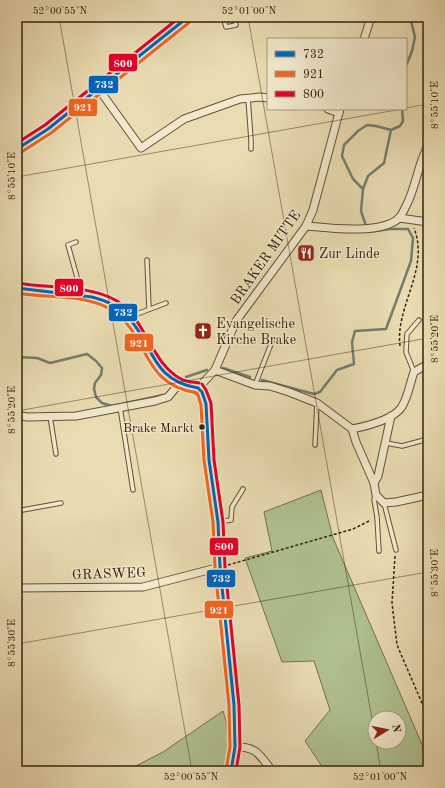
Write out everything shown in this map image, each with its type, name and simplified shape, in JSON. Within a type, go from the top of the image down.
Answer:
[{"type":"main road","points":[[17,149],[48,129],[188,17]]},
{"type":"street","points":[[364,38],[371,17]]},
{"type":"street","points":[[98,88],[141,148],[184,119],[240,99],[267,98]]},
{"type":"street","name":"BRAKER MITTE","points":[[198,388],[215,370],[236,321],[306,226],[313,210],[340,111]]},
{"type":"street","points":[[306,226],[360,229],[386,225],[399,218],[407,205],[428,146]]},
{"type":"street","points":[[399,218],[428,222]]},
{"type":"street","points":[[17,288],[28,291],[82,295],[104,300],[117,306],[128,317],[162,371],[179,384],[198,388],[202,392],[206,404],[209,460],[218,522],[220,567],[234,705],[235,747],[231,771]]},
{"type":"street","points":[[352,429],[367,426],[391,416],[401,408],[414,372],[428,364]]},
{"type":"street","points":[[215,370],[255,385],[270,386],[290,392],[317,403],[352,429],[356,442],[374,483],[376,495],[384,503],[428,495]]},
{"type":"street","points":[[17,415],[27,417],[76,416],[168,397],[179,384]]},
{"type":"street","points":[[374,483],[378,476],[391,416]]},
{"type":"street","name":"GRASWEG","points":[[19,588],[143,587],[220,567]]},
{"type":"street","points":[[235,747],[246,747],[252,749],[272,771]]},
{"type":"lane","points":[[223,17],[226,27],[236,26],[235,17]]},
{"type":"lane","points":[[248,98],[251,140],[250,149]]},
{"type":"lane","points":[[76,242],[68,245],[82,295]]},
{"type":"lane","points":[[147,260],[149,309]]},
{"type":"lane","points":[[128,317],[166,303]]},
{"type":"lane","points":[[414,372],[406,352],[407,334],[419,320]]},
{"type":"lane","points":[[255,385],[273,339]]},
{"type":"lane","points":[[315,445],[317,403]]},
{"type":"lane","points":[[120,407],[133,490]]},
{"type":"lane","points":[[50,416],[56,454]]},
{"type":"lane","points":[[386,442],[402,446],[428,439]]},
{"type":"lane","points":[[218,522],[231,520],[232,507],[243,489]]},
{"type":"lane","points":[[376,495],[374,499],[377,517],[379,551]]},
{"type":"lane","points":[[17,511],[61,503]]},
{"type":"lane","points":[[384,503],[396,550]]},
{"type":"lane","name":"GRASWEG","points":[[17,579],[19,588]]},
{"type":"path","points":[[400,350],[399,332],[417,265],[419,249],[414,226]]},
{"type":"path","points":[[220,567],[353,529],[377,517]]},
{"type":"path","points":[[396,550],[392,603],[397,645],[428,717]]},
{"type":"green space","points":[[321,490],[333,538],[424,749],[428,754],[428,771],[325,771],[305,741],[330,710],[314,661],[282,662],[245,558],[272,551],[264,512]]},
{"type":"green space","points":[[223,711],[226,721],[229,745],[224,771],[126,771],[163,752]]},
{"type":"waterway","points":[[407,64],[415,37],[410,17]]},
{"type":"waterway","points":[[262,380],[314,394],[320,392],[337,370],[354,364],[352,342],[355,331],[386,329],[411,261],[413,238],[408,229],[390,229],[368,232],[361,211],[363,189],[368,176],[384,163],[391,130],[400,126],[403,121],[402,110]]},
{"type":"waterway","points":[[363,189],[353,179],[342,156],[344,145],[358,131],[367,125],[391,130]]},
{"type":"waterway","points":[[17,357],[37,358],[50,363],[87,354],[102,368],[101,375],[95,383],[94,389],[96,397],[102,403],[112,406],[163,395]]},
{"type":"waterway","points":[[223,368],[250,377]]},
{"type":"waterway","points":[[186,377],[207,370]]},
{"type":"transit line","name":"800","points":[[17,143],[45,125],[180,17]]},
{"type":"transit line","name":"732","points":[[17,149],[48,129],[188,17]]},
{"type":"transit line","name":"921","points":[[20,153],[51,133],[191,21]]},
{"type":"transit line","name":"800","points":[[18,283],[81,289],[94,292],[117,301],[127,309],[135,319],[155,352],[171,372],[183,380],[199,383]]},
{"type":"transit line","name":"732","points":[[17,288],[92,297],[114,305],[125,314],[134,325],[154,358],[170,377],[182,384],[198,388]]},
{"type":"transit line","name":"921","points":[[17,293],[79,299],[103,305],[125,321],[134,333],[155,370],[165,380],[179,388],[197,393]]},
{"type":"transit line","name":"800","points":[[202,384],[211,403],[214,460],[223,522],[225,567],[239,705],[240,747],[236,771]]},
{"type":"transit line","name":"732","points":[[198,388],[202,392],[206,404],[209,460],[218,522],[220,567],[234,705],[235,747],[231,771]]},
{"type":"transit line","name":"921","points":[[194,392],[198,395],[201,405],[204,460],[213,522],[215,568],[229,705],[230,747],[226,770]]},
{"type":"place","name":"Zur Linde","points":[[306,253]]},
{"type":"place","name":"Evangelische Kirche Brake","points":[[203,331]]},
{"type":"place","name":"Brake Markt","points":[[202,427]]}]
